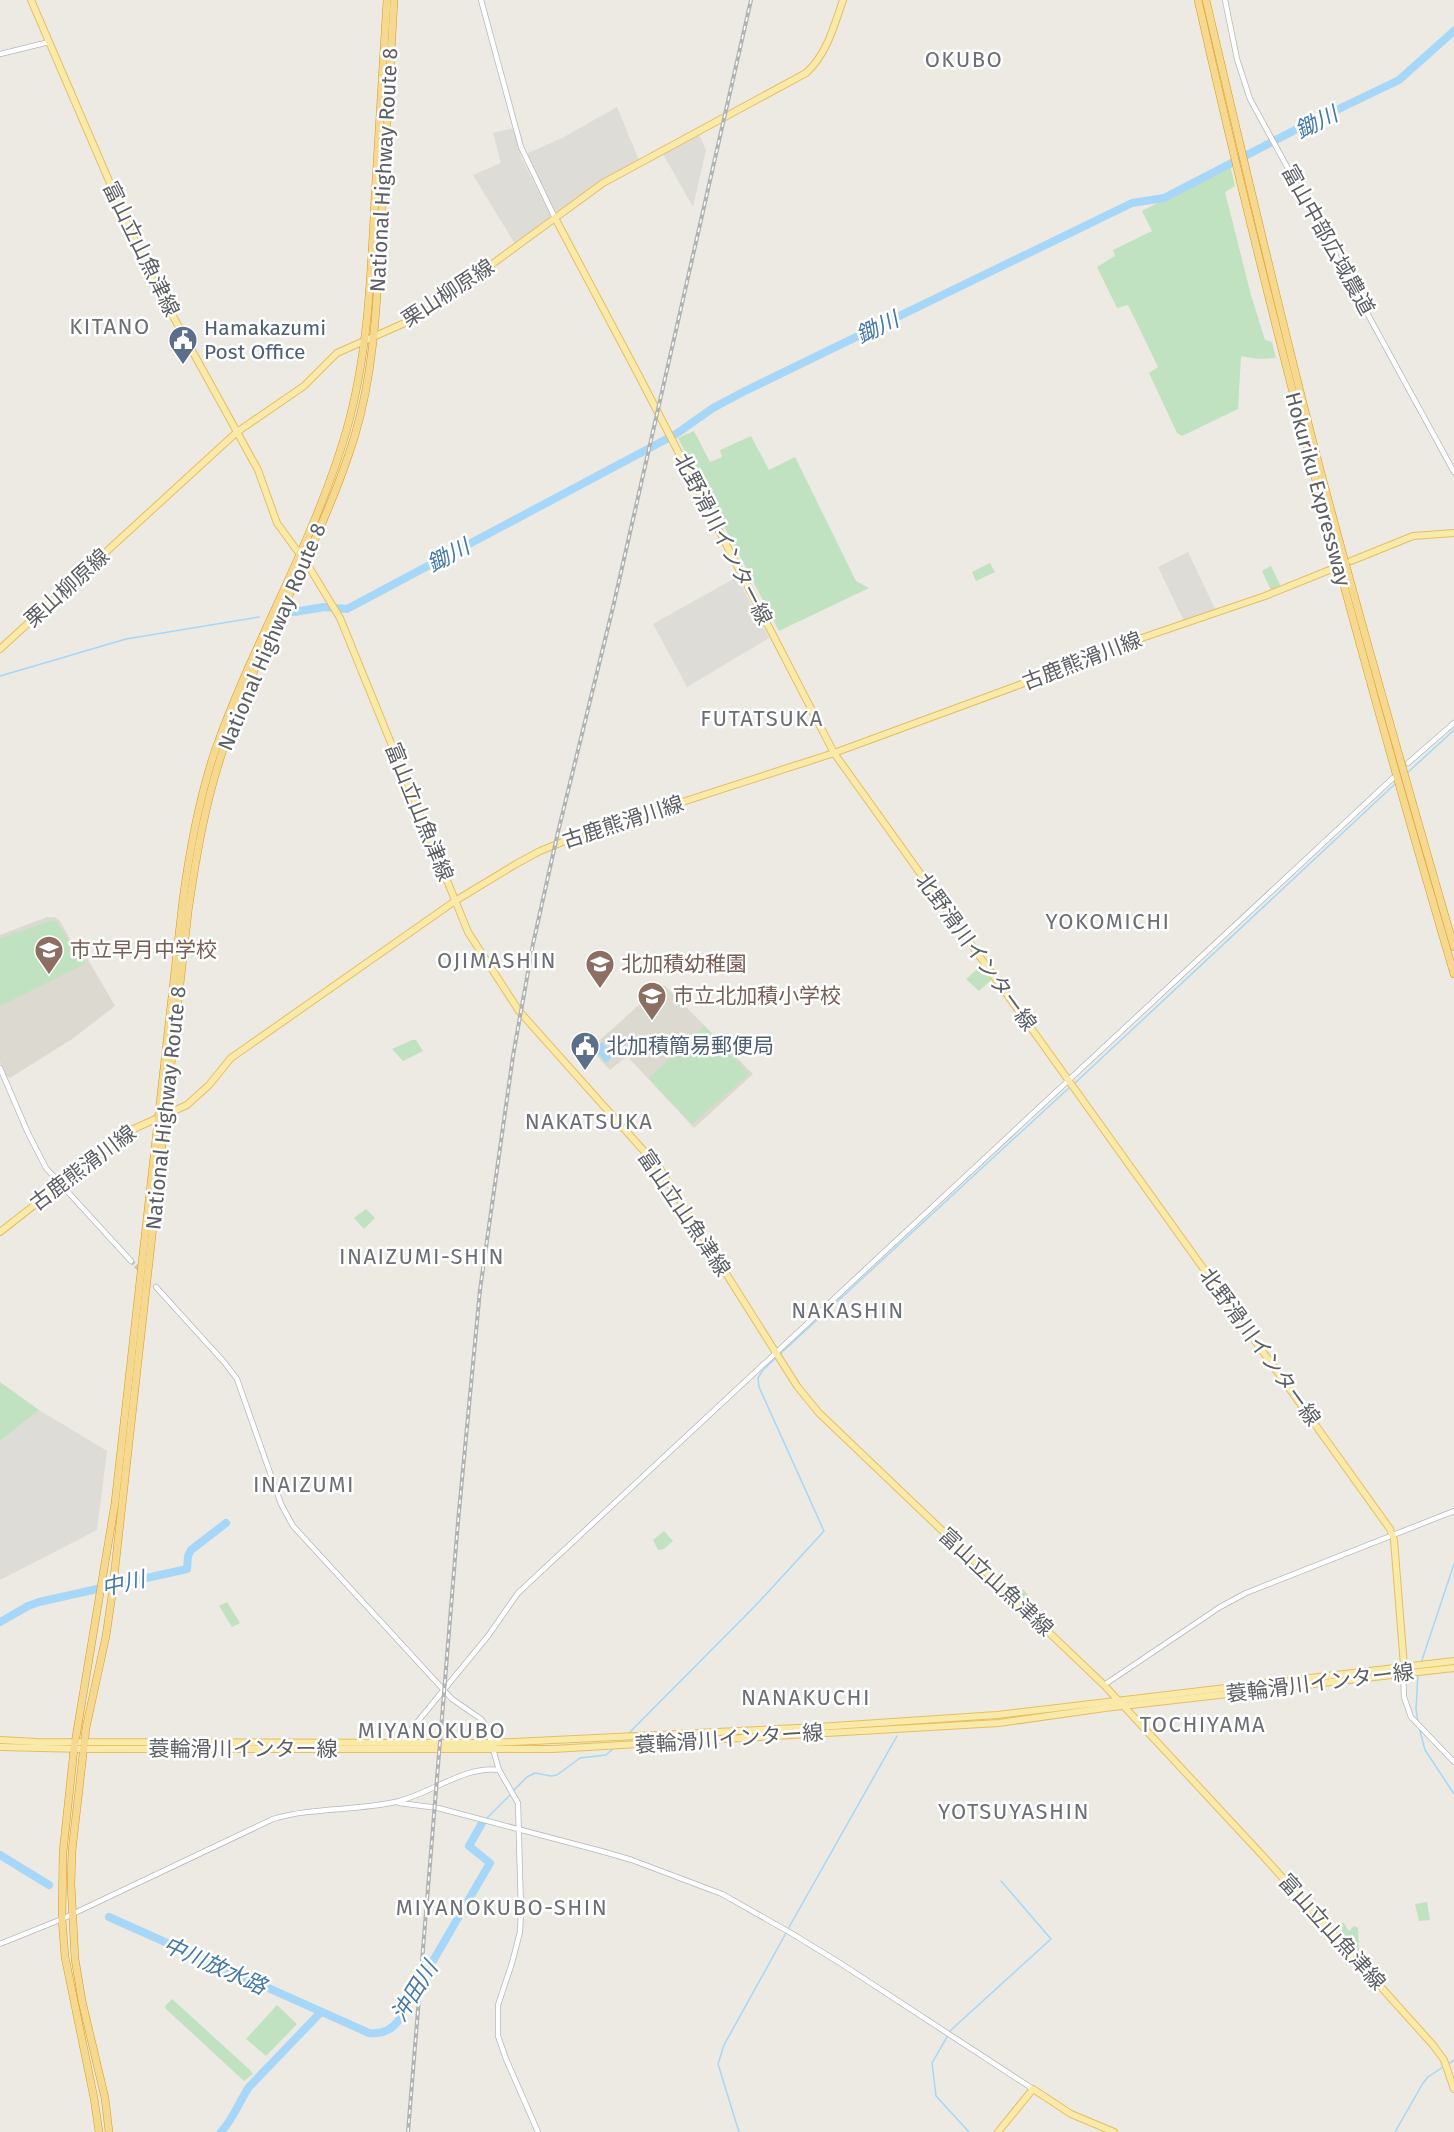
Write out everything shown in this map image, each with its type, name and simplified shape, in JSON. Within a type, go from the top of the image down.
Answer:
[{"type":"highway","name":"National Highway Route 8","points":[[109,2132],[105,2098],[82,2001],[75,1959],[72,1851],[90,1704],[106,1636],[112,1595],[183,899],[198,810],[216,750],[231,709],[320,505],[345,436],[360,378],[373,250],[387,0]]},
{"type":"highway","name":"National Highway Route 8","points":[[99,2132],[64,1957],[63,1852],[75,1746],[114,1513],[188,912],[204,817],[222,750],[240,704],[332,497],[355,434],[368,377],[373,337],[394,0]]},
{"type":"highway","name":"Hokuriku Expressway","points":[[1198,0],[1363,659],[1454,975]]},
{"type":"highway","name":"Hokuriku Expressway","points":[[1206,0],[1236,145]]},
{"type":"highway","name":"Hokuriku Expressway","points":[[1293,380],[1454,947]]},
{"type":"main road","name":"富山立山魚津線","points":[[31,0],[147,269],[258,470],[277,523],[300,554],[340,618],[455,901],[478,949],[519,1011],[660,1170],[797,1386],[819,1413],[1122,1703],[1433,2045],[1447,2067],[1454,2089]]},
{"type":"main road","name":"栗山柳原線","points":[[0,649],[237,432],[304,386],[337,353],[416,318],[590,192],[628,169],[806,73],[826,47],[843,0]]},
{"type":"main road","name":"北野滑川インター線","points":[[555,218],[834,753],[1393,1534]]},
{"type":"main road","points":[[1351,561],[1413,536],[1454,532]]},
{"type":"main road","name":"古鹿熊滑川線","points":[[0,1232],[129,1131],[187,1105],[198,1096],[231,1058],[455,901],[523,859],[564,841],[834,753],[1019,685],[1086,657],[1265,596],[1332,569]]},
{"type":"main road","points":[[1393,1534],[1403,1669]]},
{"type":"main road","name":"蓑輪滑川インター線","points":[[0,1747],[493,1746],[765,1730],[997,1715],[1122,1703],[1454,1661]]},
{"type":"main road","name":"蓑輪滑川インター線","points":[[1403,1669],[1454,1668]]},
{"type":"main road","name":"蓑輪滑川インター線","points":[[0,1740],[75,1746]]},
{"type":"main road","name":"蓑輪滑川インター線","points":[[84,1746],[403,1743],[493,1746]]},
{"type":"main road","points":[[998,2132],[1033,2089],[1071,2114],[1114,2132]]},
{"type":"street","points":[[481,0],[521,147],[555,218]]},
{"type":"street","name":"富山中部広域農道","points":[[1225,0],[1237,59],[1250,99],[1454,472]]},
{"type":"street","points":[[0,54],[49,42]]},
{"type":"street","points":[[1408,763],[1454,723]]},
{"type":"street","points":[[403,1743],[405,1737],[488,1636],[518,1593],[1393,778]]},
{"type":"street","points":[[0,1068],[39,1157],[60,1184],[131,1261]]},
{"type":"street","points":[[156,1287],[237,1379],[281,1504],[293,1526],[443,1690],[481,1719],[487,1728],[499,1770],[513,1792],[519,1809],[520,1932],[498,2005],[496,2023],[506,2059],[538,2132]]},
{"type":"street","points":[[1104,1685],[1246,1593],[1454,1511]]},
{"type":"street","points":[[1403,1669],[1404,1698],[1411,1717],[1454,1762]]},
{"type":"street","points":[[396,1802],[481,1769],[499,1770]]},
{"type":"street","points":[[0,1944],[62,1919],[273,1819],[305,1812],[396,1802],[438,1808],[632,1860],[722,1894],[840,1963],[1033,2089]]},
{"type":"shaded area","points":[[617,107],[639,160],[620,170],[558,212],[554,212],[526,154],[564,137]]},
{"type":"shaded area","points":[[513,128],[521,157],[550,214],[550,217],[515,244],[473,175],[501,163],[493,133]]},
{"type":"shaded area","points":[[699,135],[706,150],[693,207],[663,154]]},
{"type":"shaded area","points":[[1188,552],[1216,611],[1184,621],[1158,567]]},
{"type":"shaded area","points":[[737,577],[769,638],[687,687],[653,624]]},
{"type":"shaded area","name":"市立早月中学校","points":[[47,917],[55,917],[60,921],[70,939],[80,946],[115,1006],[72,1039],[10,1078],[6,1076],[0,1062],[0,935]]},
{"type":"shaded area","points":[[660,986],[665,986],[753,1074],[694,1128],[627,1056],[610,1070],[590,1049]]},
{"type":"shaded area","points":[[39,1410],[107,1451],[97,1530],[0,1580],[0,1441]]},
{"type":"green space","points":[[1230,165],[1235,186],[1225,192],[1251,295],[1265,340],[1272,342],[1276,358],[1258,359],[1241,356],[1238,409],[1182,436],[1177,433],[1149,373],[1158,367],[1128,305],[1117,308],[1097,267],[1115,256],[1113,250],[1152,231],[1142,211]]},
{"type":"green space","points":[[694,431],[710,462],[722,457],[720,450],[751,436],[769,470],[795,457],[856,581],[869,588],[779,631],[678,438]]},
{"type":"green space","points":[[990,563],[995,572],[976,581],[972,572]]},
{"type":"green space","points":[[1271,566],[1281,587],[1271,590],[1262,571]]},
{"type":"green space","points":[[53,920],[57,922],[70,943],[78,947],[86,963],[0,1006],[0,938]]},
{"type":"green space","points":[[982,965],[992,979],[979,991],[966,979]]},
{"type":"green space","points":[[704,1026],[749,1074],[692,1124],[649,1078]]},
{"type":"green space","points":[[416,1040],[423,1051],[403,1061],[392,1049]]},
{"type":"green space","points":[[366,1209],[375,1218],[364,1229],[354,1218]]},
{"type":"green space","points":[[0,1382],[39,1410],[0,1441]]},
{"type":"green space","points":[[664,1531],[673,1541],[664,1549],[658,1550],[653,1540]]},
{"type":"green space","points":[[1023,1589],[1031,1598],[1029,1610],[1016,1597]]},
{"type":"green space","points":[[227,1602],[240,1623],[232,1627],[219,1606]]},
{"type":"green space","points":[[1427,1902],[1430,1920],[1419,1921],[1415,1904]]},
{"type":"green space","points":[[1343,1922],[1349,1931],[1354,1926],[1358,1928],[1359,1951],[1356,1953],[1354,1950],[1352,1952],[1338,1937],[1343,1928],[1340,1926]]},
{"type":"green space","points":[[172,1999],[253,2074],[244,2081],[165,2008]]},
{"type":"green space","points":[[277,2005],[297,2024],[266,2056],[246,2039]]},
{"type":"water","points":[[602,1042],[614,1055],[606,1063],[594,1049]]},
{"type":"waterway","name":"鋤川","points":[[294,612],[324,607],[347,609],[676,434],[713,408],[743,392],[1132,203],[1164,198],[1293,131],[1399,80],[1454,31]]},
{"type":"waterway","name":"鋤川","points":[[0,676],[126,639],[259,617]]},
{"type":"waterway","points":[[1406,774],[1454,730]]},
{"type":"waterway","points":[[1075,1083],[1396,783]]},
{"type":"waterway","points":[[779,1355],[1071,1086]]},
{"type":"waterway","points":[[628,1734],[757,1604],[824,1531],[759,1387],[758,1378],[776,1358]]},
{"type":"waterway","name":"中川","points":[[0,1622],[39,1602],[187,1569],[191,1550],[226,1523]]},
{"type":"waterway","points":[[1421,1663],[1454,1564]]},
{"type":"waterway","points":[[1418,1673],[1416,1709],[1418,1722]]},
{"type":"waterway","points":[[1419,1727],[1425,1750],[1454,1794]]},
{"type":"waterway","points":[[788,1929],[897,1736]]},
{"type":"waterway","points":[[514,1790],[527,1777],[535,1773],[557,1775],[580,1758],[606,1755],[614,1748]]},
{"type":"waterway","points":[[487,1818],[511,1794]]},
{"type":"waterway","name":"沖田川","points":[[109,1917],[369,2033],[382,2032],[398,2021],[490,1863],[469,1846],[482,1823]]},
{"type":"waterway","name":"中川放水路","points":[[0,1855],[49,1885]]},
{"type":"waterway","points":[[969,2132],[936,2096],[932,2063],[951,2030],[1051,1939],[1001,1881]]},
{"type":"waterway","points":[[739,2132],[718,2064],[724,2045],[786,1933]]},
{"type":"waterway","name":"沖田川","points":[[221,2132],[249,2087],[321,2012]]},
{"type":"waterway","points":[[1447,2065],[1454,2060]]},
{"type":"waterway","points":[[1395,2132],[1423,2083],[1443,2067]]},
{"type":"tunnel","points":[[131,1261],[142,1272]]},
{"type":"railway","points":[[408,2132],[458,1522],[480,1290],[513,1056],[533,944],[558,832],[614,603],[751,0]]},
{"type":"place","name":"Hamakazumi Post Office","points":[[183,366]]},
{"type":"place","name":"市立早月中学校","points":[[49,976]]},
{"type":"place","name":"北加積幼稚園","points":[[600,990]]},
{"type":"place","name":"市立北加積小学校","points":[[652,1022]]},
{"type":"place","name":"北加積簡易郵便局","points":[[585,1072]]},
{"type":"district","name":"OKUBO","points":[[964,59]]},
{"type":"district","name":"KITANO","points":[[110,326]]},
{"type":"district","name":"FUTATSUKA","points":[[762,718]]},
{"type":"district","name":"YOKOMICHI","points":[[1108,921]]},
{"type":"district","name":"OJIMASHIN","points":[[497,960]]},
{"type":"district","name":"NAKATSUKA","points":[[589,1121]]},
{"type":"district","name":"INAIZUMI-SHIN","points":[[422,1256]]},
{"type":"district","name":"NAKASHIN","points":[[848,1310]]},
{"type":"district","name":"INAIZUMI","points":[[304,1484]]},
{"type":"district","name":"NANAKUCHI","points":[[806,1697]]},
{"type":"district","name":"TOCHIYAMA","points":[[1203,1724]]},
{"type":"district","name":"MIYANOKUBO","points":[[432,1730]]},
{"type":"district","name":"YOTSUYASHIN","points":[[1014,1811]]},
{"type":"district","name":"MIYANOKUBO-SHIN","points":[[502,1907]]}]
